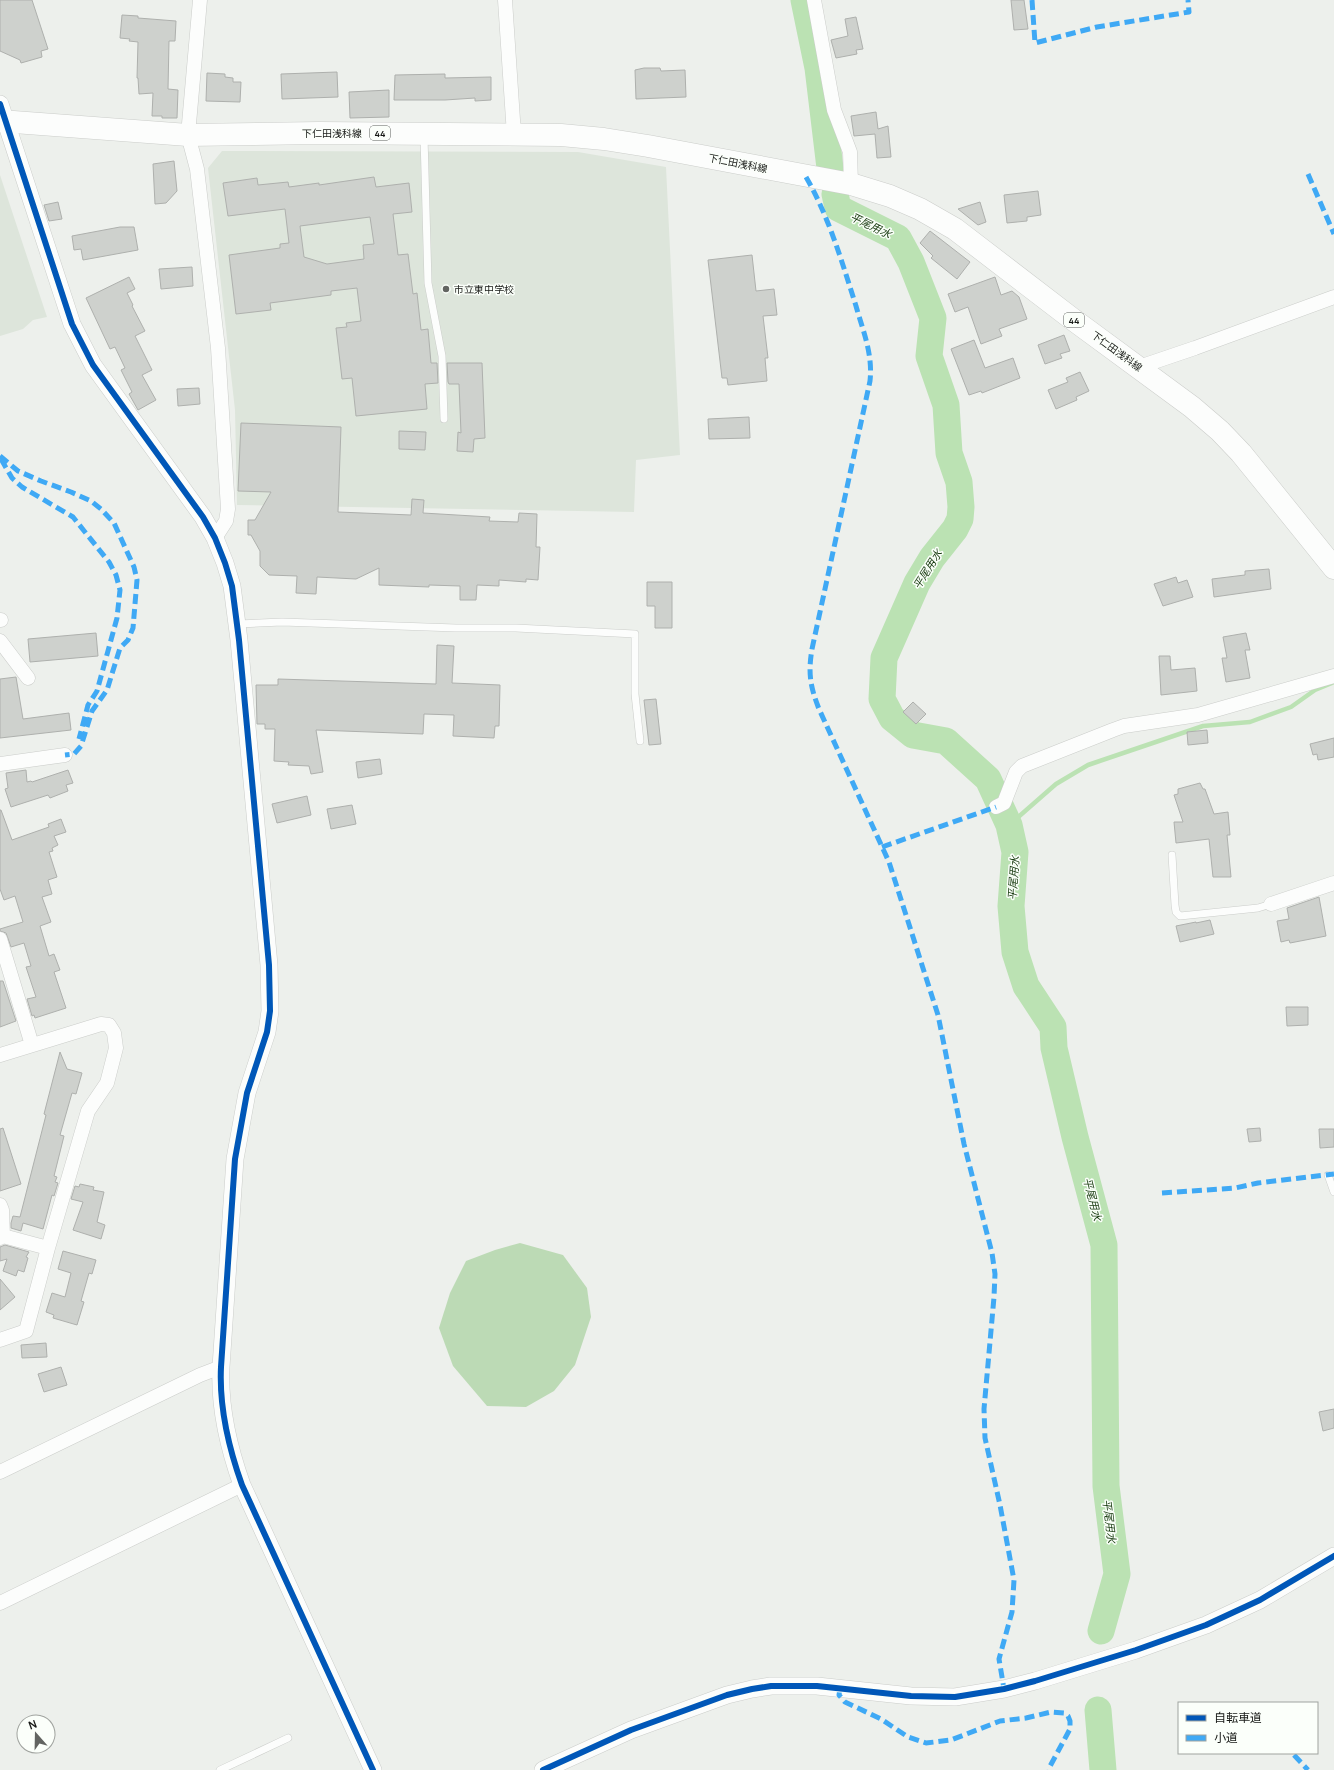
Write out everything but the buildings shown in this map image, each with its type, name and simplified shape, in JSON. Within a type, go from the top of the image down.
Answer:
[{"type":"main road","name":"下仁田浅科線","points":[[1,115],[188,136],[424,133],[514,134],[604,139],[851,184],[890,196],[920,208],[956,230],[1071,318],[1192,407],[1220,431],[1268,485],[1334,568]]},
{"type":"street","points":[[200,0],[188,136],[197,169],[218,348],[228,509],[226,521],[215,538]]},
{"type":"street","points":[[505,0],[514,134]]},
{"type":"street","points":[[814,0],[834,110],[850,152],[851,184]]},
{"type":"street","points":[[1,115],[63,300],[77,335],[93,365],[184,490],[215,538],[232,586],[237,624],[269,965],[270,1011],[267,1032],[247,1093],[235,1159],[221,1367],[220,1387],[222,1409],[232,1459],[242,1485],[374,1770]]},
{"type":"street","points":[[1139,367],[1334,297]]},
{"type":"street","points":[[0,641],[28,678]]},
{"type":"street","points":[[1000,805],[1016,772],[1022,766],[1113,730],[1124,726],[1198,715],[1334,676]]},
{"type":"street","points":[[0,764],[65,755]]},
{"type":"street","points":[[1270,904],[1334,883]]},
{"type":"street","points":[[0,939],[32,1045]]},
{"type":"street","points":[[0,1055],[100,1024],[109,1025],[114,1033],[116,1048],[107,1083],[88,1110],[48,1248],[26,1331],[0,1340]]},
{"type":"street","points":[[0,1205],[2,1210],[1,1237],[48,1248]]},
{"type":"street","points":[[0,1472],[200,1375],[221,1367]]},
{"type":"street","points":[[0,1603],[242,1485]]},
{"type":"street","points":[[543,1770],[631,1730],[657,1720],[728,1695],[759,1688],[771,1686],[817,1686],[911,1696],[948,1697],[983,1693],[1035,1681],[1136,1650],[1206,1625],[1260,1600],[1334,1556]]},
{"type":"lane","points":[[424,133],[428,283],[442,356],[444,419]]},
{"type":"lane","points":[[237,624],[282,622],[456,628],[516,628],[635,634],[635,694],[640,741]]},
{"type":"lane","points":[[1172,855],[1175,905],[1176,912],[1180,916],[1258,908],[1270,904]]},
{"type":"lane","points":[[1328,1175],[1334,1192]]},
{"type":"lane","points":[[220,1770],[288,1738]]},
{"type":"shaded area","name":"市立東中学校","points":[[222,151],[578,152],[666,167],[680,455],[636,460],[634,512],[237,505],[235,410],[208,168]]},
{"type":"shaded area","points":[[0,175],[47,317],[33,320],[23,329],[0,336]]},
{"type":"green space","points":[[520,1243],[563,1255],[587,1288],[591,1317],[575,1365],[554,1391],[526,1407],[487,1406],[453,1366],[439,1328],[450,1293],[466,1261],[495,1250]]},
{"type":"waterway","name":"平尾用水","points":[[804,0],[818,68],[830,168]]},
{"type":"waterway","name":"平尾用水","points":[[835,194],[838,208],[898,238],[911,262],[933,318],[929,356],[946,405],[949,453],[959,482],[961,507],[960,519],[955,529],[932,558],[917,583],[884,658],[882,699],[892,718],[913,735],[946,741],[988,779],[1009,825],[1015,852],[1011,906],[1015,952],[1026,986],[1053,1027],[1054,1048],[1075,1137],[1104,1245],[1106,1486],[1117,1574],[1101,1631]]},
{"type":"waterway","points":[[1009,825],[1056,784],[1088,765],[1203,726],[1250,722],[1291,707],[1315,690],[1332,683]]},
{"type":"waterway","name":"平尾用水","points":[[1098,1710],[1103,1770]]},
{"type":"marked path","points":[[1032,0],[1035,43],[1097,27],[1189,12],[1188,0]]},
{"type":"marked path","points":[[1308,174],[1334,234]]},
{"type":"marked path","points":[[806,177],[822,208],[840,256],[867,343],[871,371],[812,649],[810,672],[819,709],[889,862],[938,1015],[964,1144],[992,1253],[995,1274],[984,1409],[985,1438],[1000,1505],[1014,1580],[1012,1612],[999,1659],[1004,1689]]},
{"type":"marked path","points":[[0,456],[18,471],[91,501],[101,509],[114,523],[134,567],[137,580],[133,628],[128,640],[120,648],[107,690],[92,711],[81,746],[74,754],[65,755]]},
{"type":"marked path","points":[[1,459],[12,478],[22,487],[73,517],[109,562],[116,575],[120,590],[117,618],[97,691],[88,705],[79,739]]},
{"type":"marked path","points":[[882,847],[996,807]]},
{"type":"marked path","points":[[1162,1193],[1235,1188],[1258,1183],[1334,1174]]},
{"type":"marked path","points":[[840,1688],[839,1695],[845,1702],[881,1719],[908,1737],[926,1743],[951,1740],[1000,1721],[1026,1718],[1051,1712],[1064,1713],[1068,1716],[1070,1721],[1070,1729],[1048,1770]]},
{"type":"marked path","points":[[1294,1755],[1308,1770]]},
{"type":"cycle path","points":[[0,104],[72,324],[93,365],[203,517],[215,538],[232,586],[239,640],[269,965],[270,1011],[267,1032],[247,1093],[235,1159],[221,1367],[221,1397],[229,1441],[242,1485],[373,1770]]},
{"type":"cycle path","points":[[543,1770],[631,1730],[727,1695],[752,1689],[771,1686],[817,1686],[911,1696],[955,1697],[1004,1689],[1035,1681],[1136,1650],[1206,1625],[1260,1600],[1334,1556]]},
{"type":"place","name":"市立東中学校","points":[[446,289]]}]
